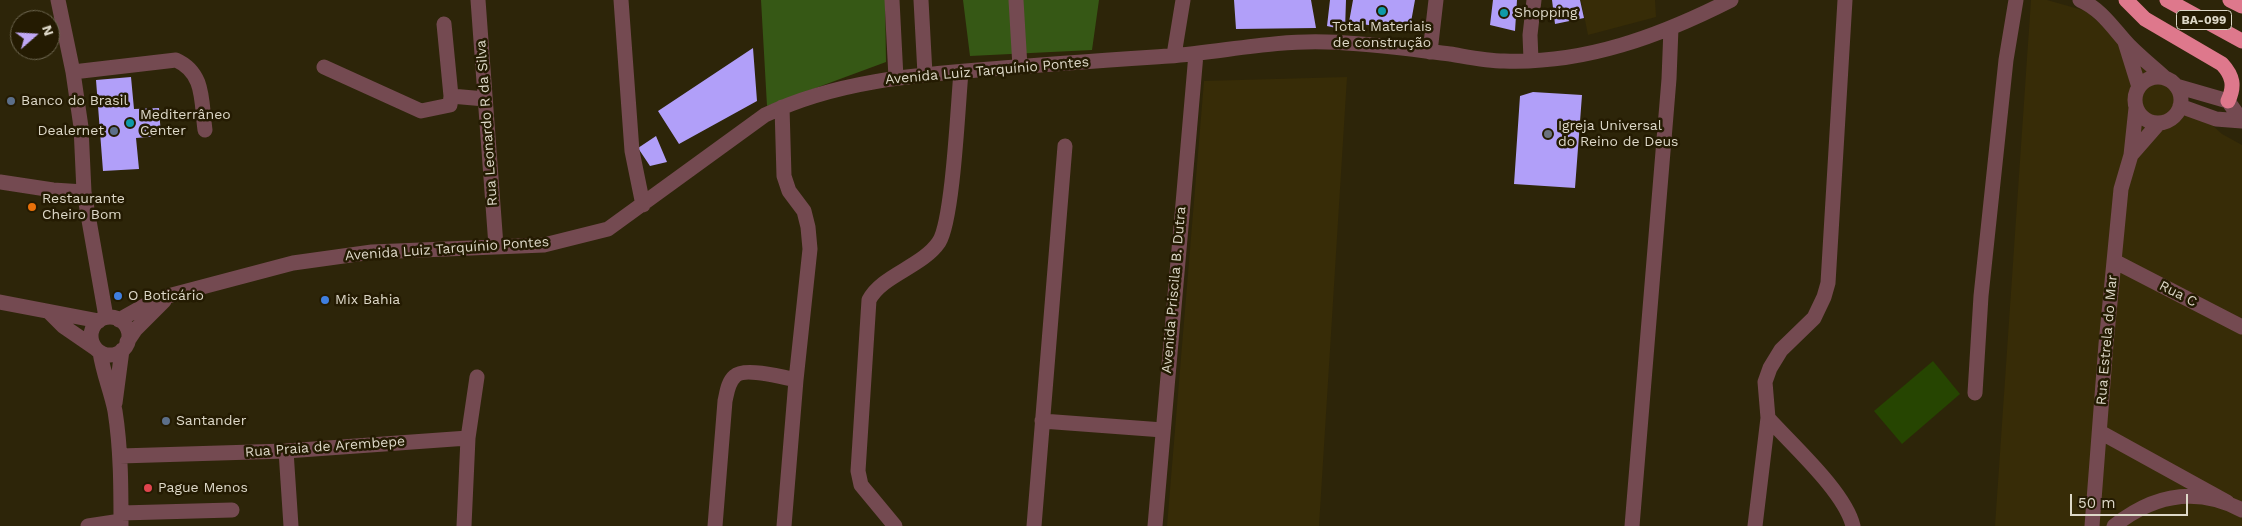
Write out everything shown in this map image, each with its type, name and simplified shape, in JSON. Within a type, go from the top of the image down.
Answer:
[{"type":"highway","points":[[2126,0],[2145,19],[2222,64],[2232,75],[2233,88],[2228,101]]},
{"type":"highway","name":"BA-099","points":[[2167,0],[2242,41]]},
{"type":"highway","name":"BA-099","points":[[2230,0],[2242,6]]},
{"type":"street","points":[[58,0],[73,72],[81,127],[84,192],[108,319]]},
{"type":"street","name":"Rua Leonardo R da Silva","points":[[478,0],[496,246]]},
{"type":"street","points":[[620,0],[632,151],[643,205]]},
{"type":"street","points":[[892,0],[896,78]]},
{"type":"street","points":[[922,0],[925,74]]},
{"type":"street","points":[[1016,0],[1020,67]]},
{"type":"street","points":[[1174,56],[1183,0]]},
{"type":"street","points":[[1430,52],[1436,0]]},
{"type":"street","points":[[1531,60],[1530,35],[1534,0]]},
{"type":"street","name":"Avenida Luiz Tarquínio Pontes","points":[[108,319],[168,296],[293,263],[372,252],[544,245],[572,240],[608,229],[765,115],[782,107],[843,87],[925,74],[1174,56],[1276,44],[1325,42],[1503,61],[1558,59],[1598,52],[1671,28],[1731,0]]},
{"type":"street","points":[[1755,526],[1768,418],[1764,382],[1770,368],[1782,350],[1814,318],[1828,283],[1846,0]]},
{"type":"street","points":[[1974,393],[1981,296],[2004,80],[2016,0]]},
{"type":"street","points":[[2080,0],[2096,10],[2114,27],[2124,40],[2170,82],[2180,92],[2180,106],[2172,118],[2159,123],[2145,119],[2136,108],[2136,93],[2139,86],[2150,78],[2170,82],[2228,101],[2242,121]]},
{"type":"street","points":[[324,67],[421,111],[450,105],[451,96],[444,24]]},
{"type":"street","points":[[1632,526],[1669,79],[1671,28]]},
{"type":"street","points":[[2124,40],[2139,86]]},
{"type":"street","name":"Avenida Priscila B. Dutra","points":[[1155,526],[1196,54]]},
{"type":"street","points":[[73,72],[176,60],[188,66],[197,76],[205,130]]},
{"type":"street","points":[[895,526],[861,485],[858,471],[869,300],[874,290],[927,255],[940,241],[948,214],[961,72]]},
{"type":"street","points":[[451,96],[485,99]]},
{"type":"street","points":[[2180,106],[2216,119],[2242,121]]},
{"type":"street","points":[[782,107],[784,176],[789,191],[804,211],[810,249],[796,380],[784,526]]},
{"type":"street","name":"Rua Estrela do Mar","points":[[2092,526],[2121,189],[2131,155],[2136,108]]},
{"type":"street","name":"Rua Estrela do Mar","points":[[2131,155],[2159,123]]},
{"type":"street","points":[[1034,526],[1065,146]]},
{"type":"street","points":[[0,182],[53,190],[84,192]]},
{"type":"street","name":"Rua C","points":[[2114,261],[2242,327]]},
{"type":"street","points":[[49,312],[67,329],[98,350],[112,354],[125,346],[135,330],[168,296]]},
{"type":"street","points":[[0,302],[49,312],[108,319],[127,329],[115,410]]},
{"type":"street","points":[[108,319],[92,330],[92,342],[98,350],[102,370],[115,410],[120,456],[121,520]]},
{"type":"street","points":[[715,526],[725,401],[729,385],[735,375],[744,371],[796,380]]},
{"type":"street","points":[[464,526],[468,438],[477,377]]},
{"type":"street","points":[[1768,418],[1838,496],[1849,513],[1853,526]]},
{"type":"street","points":[[1042,421],[1163,430]]},
{"type":"street","points":[[2100,432],[2242,510]]},
{"type":"street","name":"Rua Praia de Arembepe","points":[[120,456],[286,451],[468,438]]},
{"type":"street","points":[[286,451],[291,526]]},
{"type":"street","points":[[2114,526],[2133,511],[2163,499],[2196,496],[2227,502]]},
{"type":"street","points":[[88,526],[121,520],[232,510]]},
{"type":"shaded area","points":[[1581,0],[1655,0],[1656,17],[1588,35]]},
{"type":"shaded area","points":[[2031,0],[2047,0],[2086,11],[2222,134],[2242,145],[2242,526],[1995,526]]},
{"type":"shaded area","points":[[1347,77],[1319,526],[1167,526],[1204,81]]},
{"type":"green space","points":[[761,0],[885,0],[886,62],[767,106]]},
{"type":"green space","points":[[963,0],[1099,0],[1092,50],[970,56]]},
{"type":"green space","points":[[1933,361],[1960,394],[1902,444],[1874,411]]},
{"type":"building","points":[[1234,0],[1311,0],[1316,28],[1236,29]]},
{"type":"building","points":[[1330,0],[1346,0],[1345,30],[1327,26]]},
{"type":"building","name":"Total Materiais de construção","points":[[1353,0],[1415,0],[1411,22],[1413,32],[1349,22]]},
{"type":"building","name":"Shopping","points":[[1493,0],[1517,0],[1515,31],[1490,25]]},
{"type":"building","points":[[1552,0],[1580,0],[1584,18],[1555,24]]},
{"type":"building","points":[[753,48],[757,101],[679,144],[658,111]]},
{"type":"building","name":"Mediterrâneo Center","points":[[131,77],[134,109],[159,108],[161,136],[136,138],[139,169],[103,171],[96,80]]},
{"type":"building","name":"Igreja Universal do Reino de Deus","points":[[1533,92],[1582,95],[1575,188],[1514,184],[1520,96]]},
{"type":"building","points":[[656,136],[667,162],[650,166],[638,148]]},
{"type":"place","name":"Total Materiais de construção","points":[[1382,11]]},
{"type":"place","name":"Shopping","points":[[1504,13]]},
{"type":"place","name":"Banco do Brasil","points":[[11,101]]},
{"type":"place","name":"Mediterrâneo Center","points":[[130,123]]},
{"type":"place","name":"Dealernet","points":[[114,131]]},
{"type":"place","name":"Igreja Universal do Reino de Deus","points":[[1548,134]]},
{"type":"place","name":"Restaurante Cheiro Bom","points":[[32,207]]},
{"type":"place","name":"O Boticário","points":[[118,296]]},
{"type":"place","name":"Mix Bahia","points":[[325,300]]},
{"type":"place","name":"Santander","points":[[166,421]]},
{"type":"place","name":"Pague Menos","points":[[148,488]]}]
